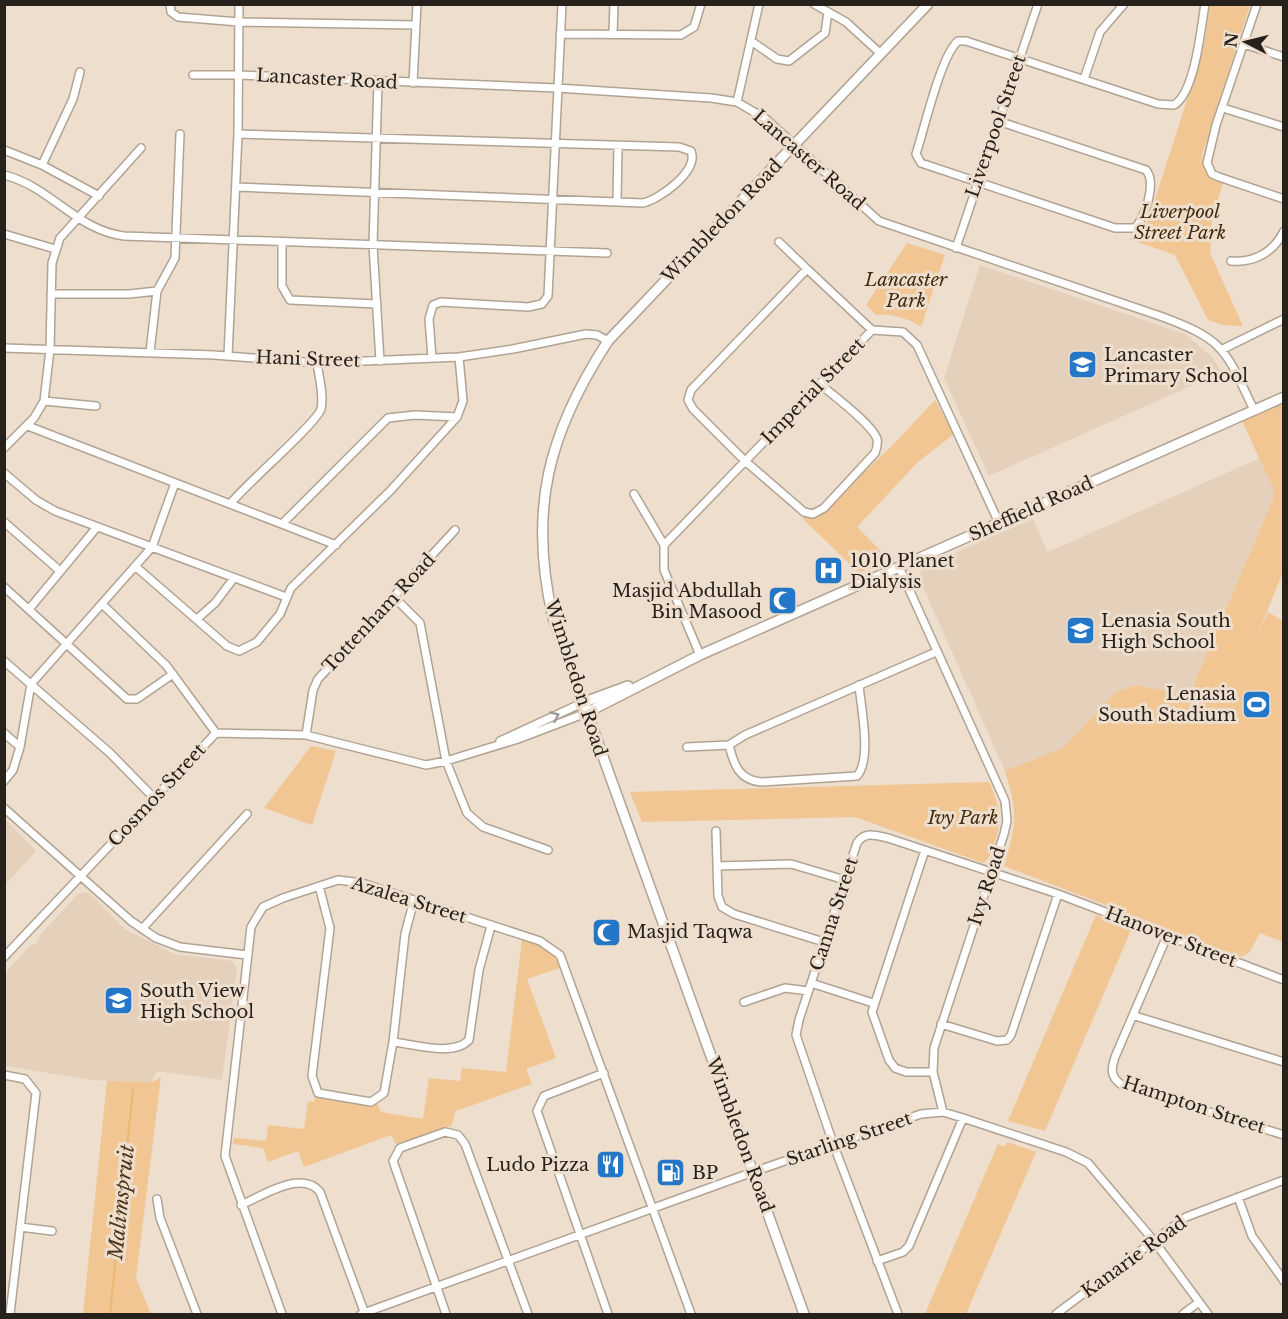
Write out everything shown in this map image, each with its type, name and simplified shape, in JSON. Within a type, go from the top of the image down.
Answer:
[{"type":"street","points":[[170,4],[171,12],[178,17],[239,22],[416,25]]},
{"type":"street","points":[[228,356],[238,134],[239,4]]},
{"type":"street","points":[[413,83],[417,4]]},
{"type":"street","points":[[432,358],[429,319],[433,305],[441,302],[528,306],[542,304],[549,291],[562,4]]},
{"type":"street","points":[[613,34],[614,4]]},
{"type":"street","points":[[560,34],[687,33],[694,27],[701,4]]},
{"type":"street","points":[[737,102],[759,4]]},
{"type":"street","points":[[814,4],[857,31],[881,54]]},
{"type":"street","name":"Wimbledon Road","points":[[804,1314],[584,708],[549,599],[543,551],[544,502],[551,460],[562,424],[580,387],[608,342],[928,4]]},
{"type":"street","name":"Liverpool Street","points":[[956,249],[1038,4]]},
{"type":"street","points":[[1084,79],[1100,32],[1124,4]]},
{"type":"street","points":[[998,121],[1146,170],[1151,178],[1151,188],[1141,218],[1134,228],[1121,229],[921,163],[916,158],[937,86],[948,54],[958,41],[966,41],[1169,106],[1178,103],[1185,93],[1205,4]]},
{"type":"street","points":[[1257,4],[1207,158],[1208,170],[1219,177],[1284,199]]},
{"type":"street","points":[[751,41],[777,59],[789,61],[825,33],[828,12]]},
{"type":"street","points":[[1244,44],[1284,57]]},
{"type":"street","points":[[42,165],[73,99],[80,72]]},
{"type":"street","name":"Lancaster Road","points":[[193,75],[557,88],[711,98],[737,102],[766,119],[879,221],[1179,323],[1205,335],[1223,349],[1254,410]]},
{"type":"street","points":[[378,82],[373,245],[380,361]]},
{"type":"street","points":[[1223,108],[1284,128]]},
{"type":"street","points":[[150,352],[157,291],[174,263],[180,134]]},
{"type":"street","points":[[236,187],[643,203],[656,198],[690,168],[693,158],[691,151],[679,147],[376,140],[238,134]]},
{"type":"street","points":[[617,202],[618,146]]},
{"type":"street","points":[[4,448],[28,426],[44,401],[50,350],[51,294],[56,249],[64,233],[79,220],[141,148]]},
{"type":"street","points":[[4,150],[42,165],[99,196]]},
{"type":"street","points":[[4,175],[55,200],[79,220],[93,228],[116,235],[282,243],[608,253]]},
{"type":"street","points":[[1231,261],[1246,261],[1268,252],[1275,247],[1284,231]]},
{"type":"street","points":[[4,234],[56,249]]},
{"type":"street","points":[[779,242],[872,330]]},
{"type":"street","points":[[282,243],[282,286],[290,300],[376,304]]},
{"type":"street","points":[[807,269],[688,396],[693,409],[745,461],[804,512],[813,514],[824,508],[878,447],[870,429],[821,385]]},
{"type":"street","points":[[51,294],[129,294],[157,291]]},
{"type":"street","points":[[1223,349],[1284,320]]},
{"type":"street","name":"Imperial Street","points":[[664,545],[872,330],[903,332],[917,345],[999,523]]},
{"type":"street","name":"Hani Street","points":[[4,348],[150,352],[317,363],[459,357],[513,350],[586,334],[597,335],[608,342]]},
{"type":"street","points":[[135,566],[227,646],[245,651],[257,642],[280,614],[286,597],[297,582],[437,442],[457,417],[463,401],[459,357]]},
{"type":"street","points":[[231,503],[244,486],[317,418],[322,400],[317,363]]},
{"type":"street","name":"Sheffield Road","points":[[584,708],[1284,397]]},
{"type":"street","points":[[44,401],[96,406]]},
{"type":"street","points":[[283,523],[388,418],[415,415],[457,417]]},
{"type":"street","points":[[28,426],[336,545]]},
{"type":"street","points":[[4,472],[42,504],[97,527],[286,597]]},
{"type":"street","points":[[4,781],[13,770],[20,747],[31,684],[152,547],[175,483]]},
{"type":"street","points":[[634,494],[664,545],[664,570],[700,656]]},
{"type":"street","points":[[4,522],[60,571]]},
{"type":"street","points":[[30,608],[97,527]]},
{"type":"street","name":"Tottenham Road","points":[[306,735],[314,684],[455,530]]},
{"type":"street","name":"Ivy Road","points":[[899,567],[1005,801],[1007,821],[934,1048],[933,1072],[943,1112]]},
{"type":"street","points":[[197,619],[215,603],[234,578]]},
{"type":"street","points":[[4,587],[30,608],[127,699],[137,699],[172,674]]},
{"type":"street","points":[[395,598],[420,623],[446,761],[472,820],[483,827],[548,850]]},
{"type":"street","points":[[102,604],[147,645],[216,733]]},
{"type":"street","points":[[687,747],[729,745],[745,735],[936,652]]},
{"type":"street","points":[[4,661],[110,753],[155,799]]},
{"type":"street","points":[[729,745],[734,764],[740,774],[749,780],[761,782],[857,776],[863,767],[864,753],[859,685]]},
{"type":"street","name":"Cosmos Street","points":[[4,957],[216,733],[306,735],[329,739],[418,765],[446,761],[519,739],[584,708]]},
{"type":"street","points":[[4,733],[20,747]]},
{"type":"street","points":[[4,808],[142,929],[171,945],[247,955]]},
{"type":"street","points":[[142,929],[247,814]]},
{"type":"street","points":[[716,831],[718,896],[719,903],[726,911],[824,942]]},
{"type":"street","name":"Canna Street","points":[[898,1314],[834,1146],[796,1035],[808,991],[857,843],[864,835],[888,838],[1058,894]]},
{"type":"street","points":[[925,850],[873,1003],[873,1017],[891,1064],[900,1071],[933,1072]]},
{"type":"street","points":[[717,866],[791,864],[844,880]]},
{"type":"street","name":"Azalea Street","points":[[282,1314],[228,1171],[225,1148],[247,955],[251,927],[262,908],[338,880],[353,880],[548,945],[560,955],[691,1314]]},
{"type":"street","points":[[319,886],[330,928],[312,1076],[318,1093],[330,1097],[363,1101],[377,1100],[384,1093],[388,1083],[405,934],[414,900]]},
{"type":"street","points":[[941,1024],[997,1041],[1007,1040],[1011,1035],[1058,894]]},
{"type":"street","name":"Hanover Street","points":[[1058,894],[1284,980]]},
{"type":"street","points":[[393,1042],[448,1048],[460,1047],[469,1040],[479,970],[491,926]]},
{"type":"street","name":"Hampton Street","points":[[1167,936],[1135,1016],[1112,1064],[1112,1073],[1118,1082],[1284,1135]]},
{"type":"street","points":[[811,983],[873,1003]]},
{"type":"street","points":[[744,1002],[785,988],[808,991]]},
{"type":"street","points":[[1135,1016],[1284,1062]]},
{"type":"street","points":[[604,1073],[544,1096],[537,1111],[608,1314]]},
{"type":"street","points":[[4,1075],[25,1079],[36,1093],[10,1314]]},
{"type":"street","name":"Starling Street","points":[[364,1314],[753,1172],[834,1146],[921,1114],[943,1112],[1089,1162],[1154,1241],[1208,1314]]},
{"type":"street","points":[[877,1261],[903,1252],[909,1246],[963,1118]]},
{"type":"street","points":[[446,1314],[394,1170],[394,1156],[406,1145],[445,1132],[454,1133],[462,1139],[528,1314]]},
{"type":"street","name":"Kanarie Road","points":[[1056,1314],[1186,1217],[1284,1180]]},
{"type":"street","points":[[241,1205],[299,1182],[313,1184],[320,1192],[364,1314]]},
{"type":"street","points":[[1238,1197],[1252,1236],[1281,1273],[1284,1281]]},
{"type":"street","points":[[157,1198],[160,1218],[197,1314]]},
{"type":"street","points":[[20,1227],[52,1231]]},
{"type":"street","points":[[1183,1314],[1199,1302]]},
{"type":"shaded area","name":"Lancaster Primary School","points":[[980,265],[1185,334],[1212,357],[1222,372],[989,476],[944,378]]},
{"type":"shaded area","name":"Lenasia South High School","points":[[1260,458],[1274,490],[1274,497],[1189,695],[1136,685],[1116,692],[1063,748],[1005,771],[919,578],[923,567],[1033,519],[1048,552]]},
{"type":"shaded area","points":[[5,819],[36,851],[5,885]]},
{"type":"shaded area","name":"South View High School","points":[[79,893],[89,893],[125,929],[174,954],[232,961],[237,968],[222,1080],[156,1071],[152,1082],[91,1080],[5,1066],[4,974],[32,944],[35,945],[40,935]]},
{"type":"green space","name":"Liverpool Street Park","points":[[1210,5],[1250,5],[1202,155],[1207,173],[1223,183],[1212,219],[1210,253],[1243,326],[1222,325],[1208,320],[1175,255],[1129,239],[1143,229],[1149,218],[1196,72],[1205,40]]},
{"type":"green space","name":"Lancaster Park","points":[[907,243],[945,255],[921,327],[900,317],[876,315],[866,305]]},
{"type":"green space","points":[[935,400],[954,434],[918,462],[857,527],[889,559],[859,573],[802,518],[819,515],[894,444]]},
{"type":"green space","points":[[1283,404],[1283,572],[1255,641],[1268,612],[1283,621],[1283,942],[1260,933],[1249,953],[1241,957],[1004,866],[1014,819],[1012,798],[1005,771],[1063,748],[1116,692],[1136,685],[1189,695],[1274,497],[1274,490],[1242,421]]},
{"type":"green space","points":[[311,746],[336,751],[312,825],[264,808]]},
{"type":"green space","name":"Ivy Park","points":[[989,782],[997,805],[999,826],[992,851],[983,863],[855,817],[642,822],[630,792]]},
{"type":"green space","points":[[1096,915],[1131,930],[1045,1131],[1008,1121]]},
{"type":"green space","points":[[522,940],[545,949],[562,967],[527,979],[556,1058],[526,1069],[532,1084],[456,1111],[451,1126],[396,1144],[391,1135],[304,1167],[298,1151],[268,1162],[263,1148],[233,1144],[234,1138],[266,1141],[268,1125],[304,1129],[308,1101],[314,1102],[315,1096],[377,1103],[381,1112],[423,1119],[429,1078],[460,1081],[462,1068],[506,1072]]},
{"type":"green space","points":[[161,1077],[136,1278],[151,1314],[83,1314],[107,1081],[152,1082]]},
{"type":"green space","points":[[1007,1142],[1036,1152],[966,1314],[925,1314],[998,1144],[1004,1147]]},
{"type":"waterway","name":"Malimspruit","points":[[110,1314],[133,1089]]},
{"type":"place","name":"Lancaster Primary School","points":[[1083,365]]},
{"type":"place","name":"1010 Planet Dialysis","points":[[829,571]]},
{"type":"place","name":"Masjid Abdullah Bin Masood","points":[[783,601]]},
{"type":"place","name":"Lenasia South High School","points":[[1080,631]]},
{"type":"place","name":"Lenasia South Stadium","points":[[1257,704]]},
{"type":"place","name":"Masjid Taqwa","points":[[606,932]]},
{"type":"place","name":"South View High School","points":[[119,1001]]},
{"type":"place","name":"Ludo Pizza","points":[[610,1165]]},
{"type":"place","name":"BP","points":[[671,1173]]}]
